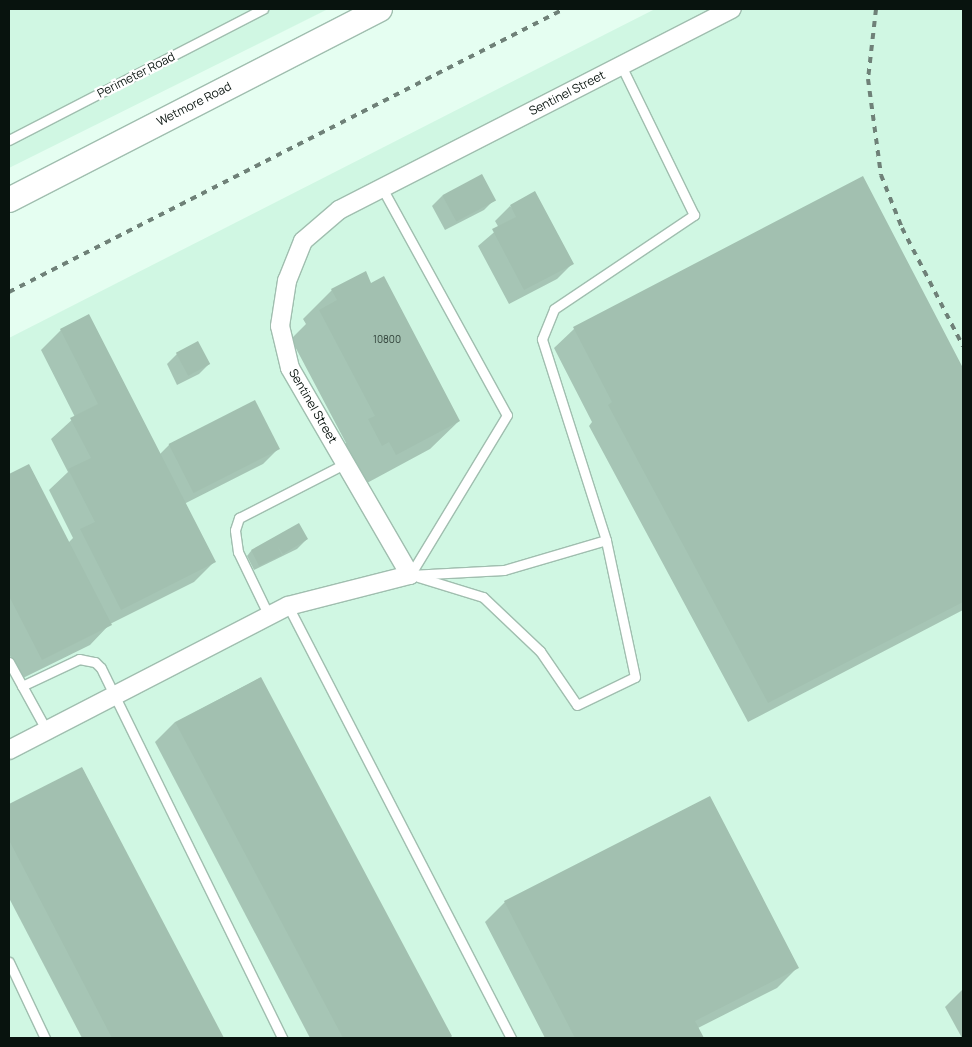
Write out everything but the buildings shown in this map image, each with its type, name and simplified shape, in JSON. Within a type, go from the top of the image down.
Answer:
[{"type":"main road","name":"Wetmore Road","points":[[9,200],[380,9]]},
{"type":"street","name":"Sentinel Street","points":[[410,575],[290,368],[280,326],[287,281],[303,241],[339,210],[731,9]]},
{"type":"street","points":[[9,750],[288,606],[410,575]]},
{"type":"lane","name":"Perimeter Road","points":[[9,140],[262,9]]},
{"type":"lane","points":[[410,575],[482,597],[540,651],[577,705],[635,676],[606,540],[542,339],[554,309],[694,215],[621,65]]},
{"type":"lane","points":[[382,188],[507,415],[410,575]]},
{"type":"lane","points":[[269,616],[238,552],[235,530],[239,518],[346,463]]},
{"type":"lane","points":[[410,575],[504,570],[606,540]]},
{"type":"lane","points":[[288,606],[511,1038]]},
{"type":"lane","points":[[22,686],[79,660],[95,662],[115,696],[282,1038]]},
{"type":"lane","points":[[9,662],[47,731]]},
{"type":"lane","points":[[9,962],[45,1038]]},
{"type":"shaded area","points":[[9,9],[328,9],[9,168]]},
{"type":"shaded area","points":[[655,9],[963,9],[963,1038],[9,1038],[9,338]]},
{"type":"railway","points":[[9,292],[564,9]]},
{"type":"railway","points":[[876,9],[868,79],[881,175],[902,228],[963,346]]}]
